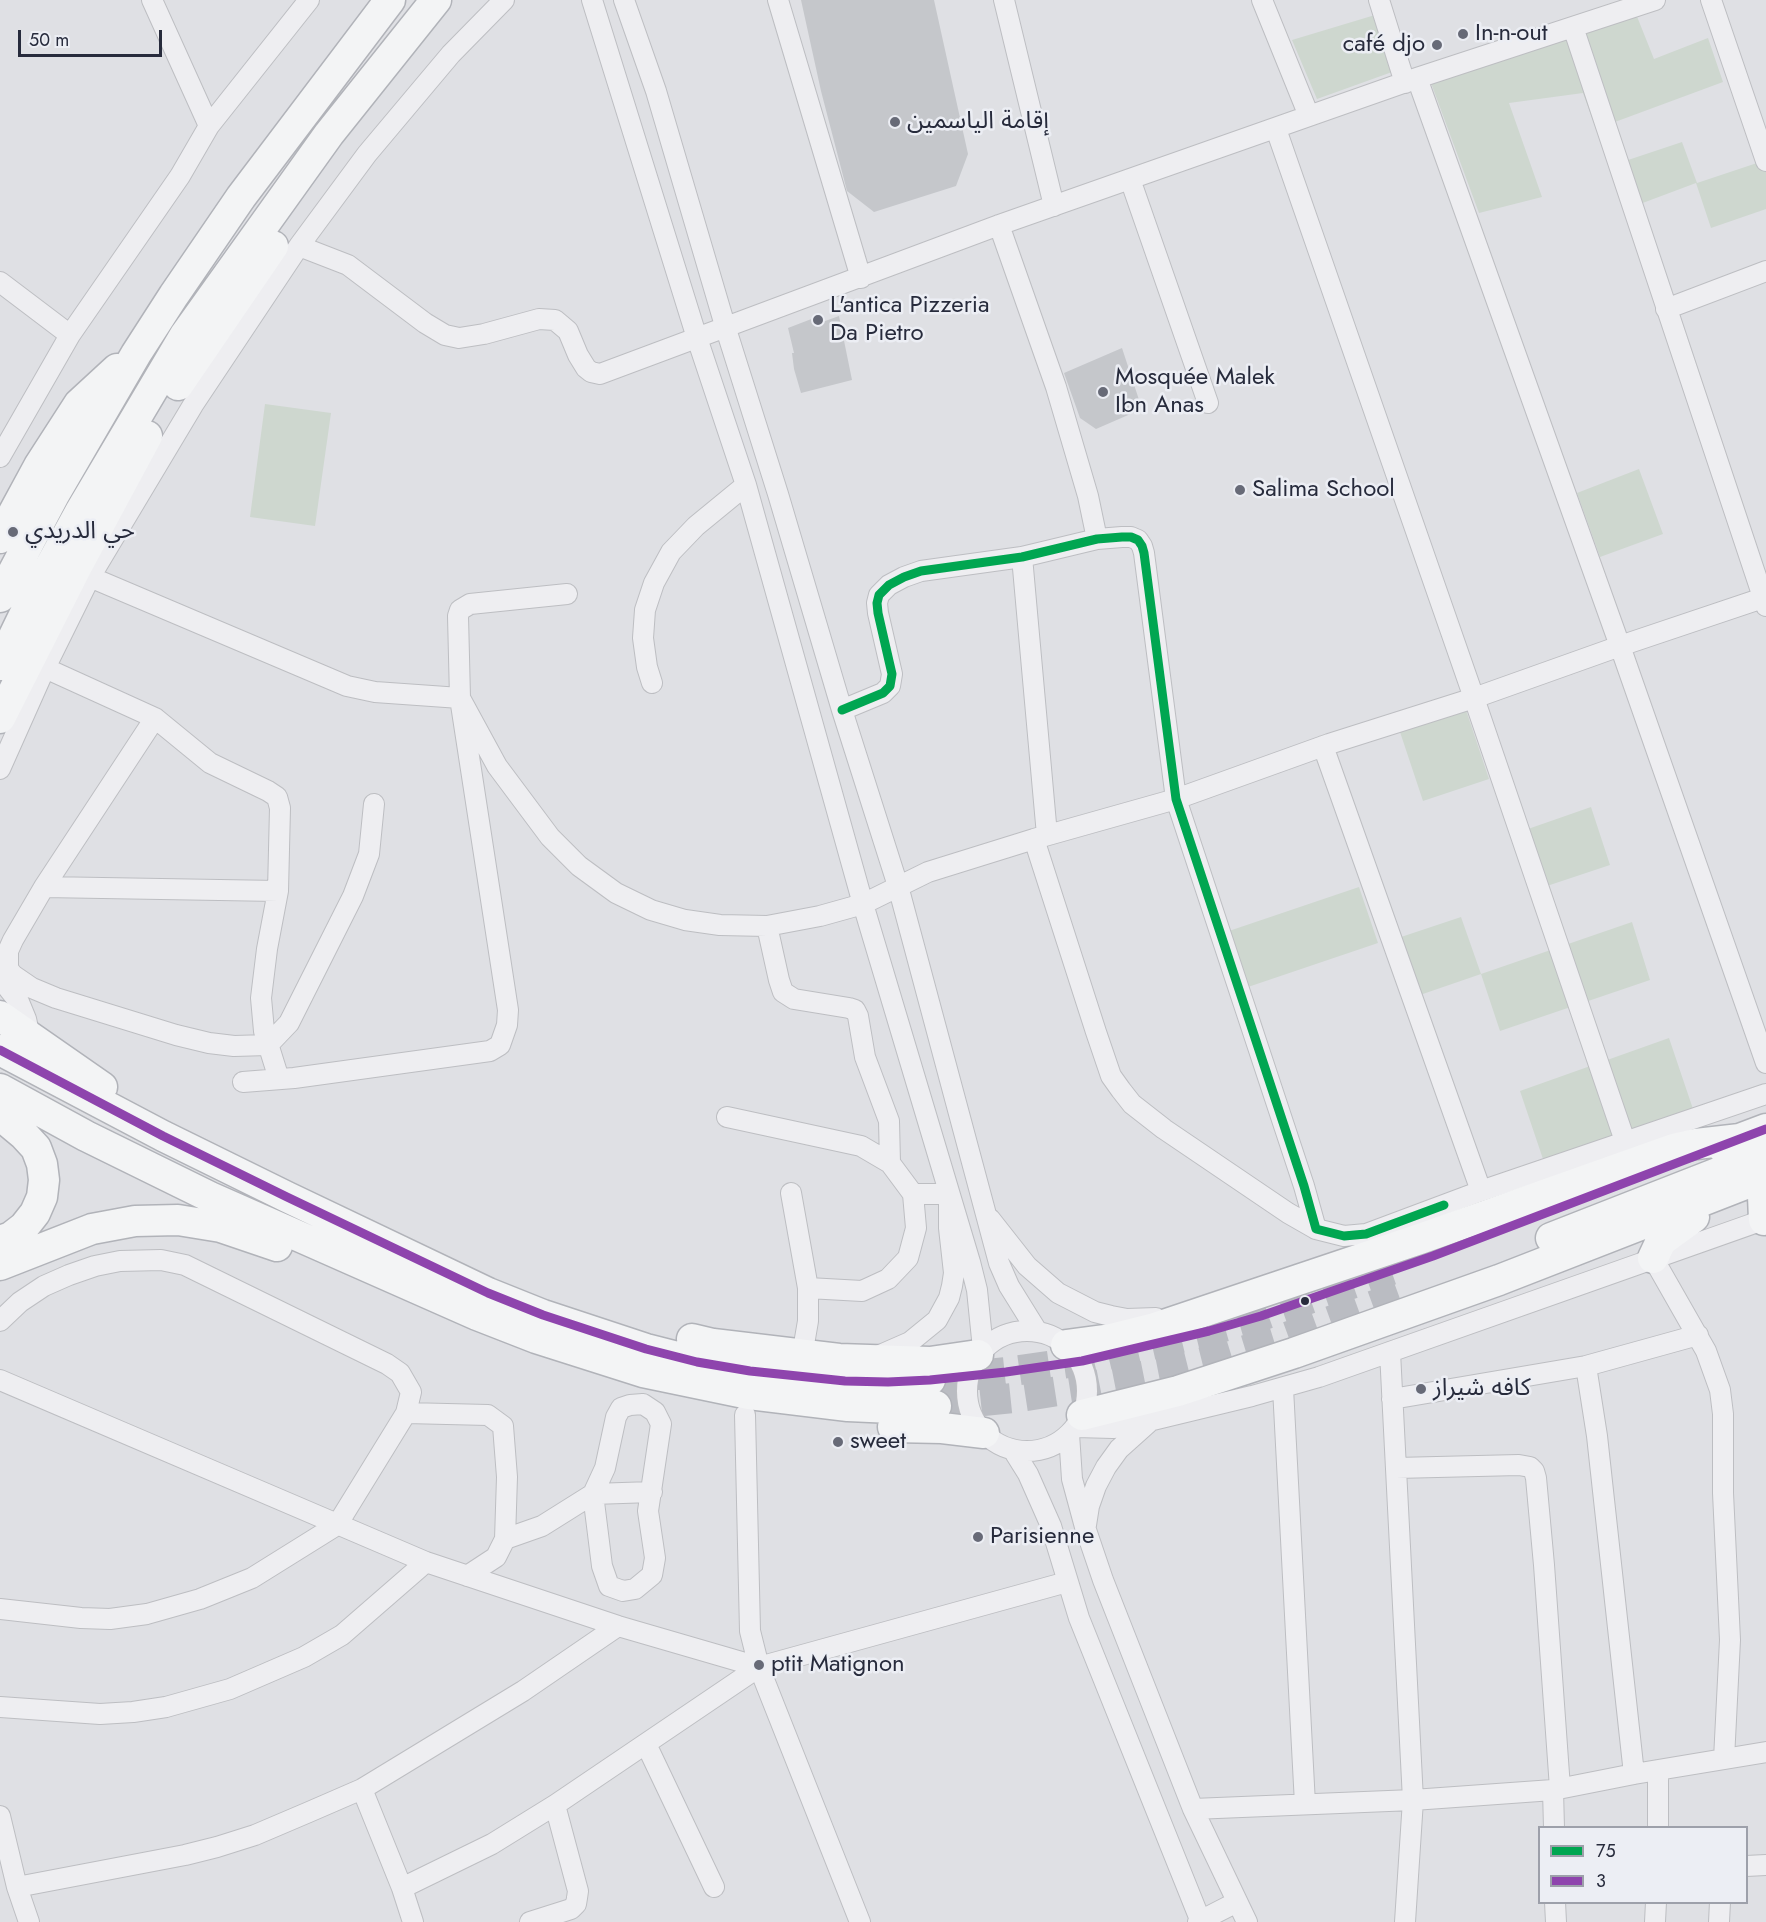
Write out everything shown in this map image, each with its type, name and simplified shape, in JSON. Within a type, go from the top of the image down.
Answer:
[{"type":"highway","points":[[0,597],[54,495],[136,354],[241,197],[390,0]]},
{"type":"highway","points":[[0,665],[29,605],[75,522],[185,335],[319,147],[436,0]]},
{"type":"highway","points":[[0,718],[76,568],[144,442],[187,371],[294,212],[319,147]]},
{"type":"highway","points":[[0,538],[19,501],[79,404],[136,354]]},
{"type":"highway","points":[[0,526],[19,501]]},
{"type":"highway","points":[[0,1016],[98,1084],[163,1136]]},
{"type":"highway","points":[[0,1050],[163,1136],[488,1293],[543,1315],[646,1349],[697,1362],[750,1371],[845,1381],[888,1382],[933,1393],[892,1408],[848,1406],[760,1396],[643,1372],[536,1338],[302,1239],[189,1187],[86,1136],[0,1089]]},
{"type":"highway","points":[[0,1115],[36,1148],[42,1164],[44,1180],[42,1197],[35,1213],[24,1227],[0,1241]]},
{"type":"highway","points":[[1753,1134],[1485,1236],[1395,1283],[1515,1253],[1766,1154]]},
{"type":"highway","points":[[1066,1345],[1133,1334],[1420,1239],[1674,1149],[1753,1134]]},
{"type":"highway","points":[[1075,1425],[1294,1353],[1499,1280],[1766,1176]]},
{"type":"highway","points":[[1765,1219],[1763,1196],[1766,1184]]},
{"type":"highway","points":[[1653,1258],[1661,1241],[1692,1219],[1707,1200]]},
{"type":"highway","points":[[0,1265],[92,1229],[135,1221],[178,1220],[221,1227],[338,1269],[427,1292]]},
{"type":"highway","points":[[413,1257],[461,1270],[563,1307],[713,1344],[802,1356],[861,1360],[930,1362],[980,1352]]},
{"type":"highway","points":[[477,1314],[530,1352],[570,1369],[668,1398],[746,1415],[825,1424],[942,1428],[984,1433]]},
{"type":"street","points":[[152,0],[209,126]]},
{"type":"street","points":[[0,457],[70,335],[168,194],[209,126],[309,0]]},
{"type":"street","points":[[0,769],[45,668],[90,577],[193,405],[300,246],[367,154],[451,54],[504,0]]},
{"type":"street","points":[[592,0],[697,338],[746,485],[863,904],[970,1262],[978,1300],[980,1352]]},
{"type":"street","points":[[624,0],[656,91],[726,329],[898,886],[999,1263],[1009,1286],[1038,1331]]},
{"type":"street","points":[[778,0],[861,278]]},
{"type":"street","points":[[1004,0],[1054,206]]},
{"type":"street","points":[[1262,0],[1309,116]]},
{"type":"street","points":[[1378,0],[1411,80],[1620,646],[1766,1063]]},
{"type":"street","points":[[300,246],[348,265],[424,323],[445,335],[459,338],[484,334],[539,319],[555,320],[568,331],[578,356],[586,368],[600,374],[726,329],[999,225],[1411,80],[1655,0]]},
{"type":"street","points":[[1711,0],[1766,160]]},
{"type":"street","points":[[460,698],[497,766],[550,837],[579,866],[616,893],[651,910],[684,920],[720,925],[767,926],[820,916],[863,904],[928,872],[1040,837],[1176,799],[1323,746],[1474,698],[1620,646],[1765,600],[1573,27]]},
{"type":"street","points":[[1276,129],[1625,1141]]},
{"type":"street","points":[[1131,179],[1208,402]]},
{"type":"street","points":[[999,225],[1056,387],[1088,496],[1097,539]]},
{"type":"street","points":[[1666,309],[1766,271]]},
{"type":"street","points":[[0,282],[70,335]]},
{"type":"street","points":[[652,683],[643,638],[645,610],[654,583],[671,552],[696,526],[746,485]]},
{"type":"street","points":[[842,710],[883,693],[890,686],[892,674],[877,603],[879,595],[889,585],[921,571],[1022,557],[1097,539],[1131,537],[1138,540],[1142,546],[1176,799],[1304,1186],[1316,1229]]},
{"type":"street","points":[[1022,557],[1040,837],[1096,1032],[1111,1076],[1132,1104],[1164,1130],[1288,1213],[1316,1229],[1344,1236],[1366,1234],[1482,1191],[1766,1094]]},
{"type":"street","points":[[90,577],[347,686],[375,692],[460,698]]},
{"type":"street","points":[[243,1082],[490,1051],[500,1045],[504,1036],[508,1010],[460,698],[458,616],[460,610],[470,604],[567,594]]},
{"type":"street","points":[[45,668],[155,718],[210,763],[268,791],[277,798],[280,808],[278,891],[261,998],[264,1031],[279,1079]]},
{"type":"street","points":[[155,718],[44,887],[8,951],[8,969],[13,975],[32,988],[56,998],[176,1035],[225,1045],[268,1045],[290,1023],[353,896],[369,854],[374,804]]},
{"type":"street","points":[[1323,746],[1482,1191]]},
{"type":"street","points":[[44,887],[278,891]]},
{"type":"street","points":[[767,926],[778,980],[783,992],[794,999],[855,1010],[865,1057],[889,1121],[890,1163]]},
{"type":"street","points":[[0,978],[19,1002],[30,1037]]},
{"type":"street","points":[[727,1117],[861,1146],[890,1163],[913,1194],[916,1227],[908,1258],[888,1279],[862,1291],[808,1288]]},
{"type":"street","points":[[791,1193],[808,1288],[808,1321],[802,1356]]},
{"type":"street","points":[[913,1194],[949,1194]]},
{"type":"street","points":[[861,1360],[895,1350],[910,1342],[937,1320],[944,1310],[951,1292],[954,1274],[949,1228],[949,1194]]},
{"type":"street","points":[[986,1214],[1027,1266],[1042,1281],[1076,1304],[1095,1312],[1127,1318],[1195,1314]]},
{"type":"street","points":[[1247,1922],[1193,1809],[1103,1581],[1085,1527],[1072,1479],[1075,1425],[1086,1400],[1087,1384],[1080,1363],[1066,1345],[1053,1336],[1038,1331],[1022,1330],[1008,1334],[994,1340],[980,1352],[970,1370],[966,1387],[973,1420],[997,1444],[1013,1450],[1043,1449],[1057,1443],[1075,1425],[1113,1428],[1151,1421],[1283,1388],[1765,1219]]},
{"type":"street","points":[[1653,1258],[1698,1335],[1714,1370],[1723,1414],[1730,1640],[1724,1759]]},
{"type":"street","points":[[0,1321],[44,1286],[95,1266],[141,1259],[161,1260],[184,1265],[387,1364],[400,1373],[411,1392],[406,1413],[337,1525],[252,1578],[200,1599],[147,1614],[110,1619],[0,1609]]},
{"type":"street","points":[[1392,1398],[1586,1365],[1698,1335]]},
{"type":"street","points":[[1390,1352],[1413,1800],[1405,1922]]},
{"type":"street","points":[[1586,1365],[1597,1436],[1634,1774]]},
{"type":"street","points":[[0,1380],[426,1562],[618,1626],[759,1667]]},
{"type":"street","points":[[1283,1388],[1305,1804]]},
{"type":"street","points":[[643,1404],[655,1412],[661,1424],[648,1511],[655,1558],[652,1575],[635,1589],[623,1591],[609,1586],[602,1566],[593,1494],[604,1467],[616,1416],[621,1408],[643,1404]]},
{"type":"street","points":[[406,1413],[488,1415],[503,1426],[507,1477],[505,1539],[496,1557],[467,1576]]},
{"type":"street","points":[[746,1415],[750,1631],[759,1667],[860,1922]]},
{"type":"street","points":[[1085,1527],[1096,1486],[1106,1467],[1119,1449],[1151,1421]]},
{"type":"street","points":[[1013,1450],[1051,1526],[1067,1582],[1090,1648],[1200,1922],[1238,1902]]},
{"type":"street","points":[[1396,1468],[1519,1464],[1530,1467],[1534,1471],[1544,1565],[1556,1789],[1554,1826]]},
{"type":"street","points":[[505,1539],[542,1526],[593,1494],[652,1492]]},
{"type":"street","points":[[0,1707],[100,1714],[133,1712],[166,1707],[230,1689],[304,1657],[342,1635],[426,1562]]},
{"type":"street","points":[[402,1888],[484,1849],[555,1805],[759,1667],[1067,1582]]},
{"type":"street","points":[[17,1887],[217,1847],[255,1835],[362,1789],[523,1691],[618,1626]]},
{"type":"street","points":[[646,1744],[714,1887]]},
{"type":"street","points":[[1193,1809],[1413,1800],[1556,1789],[1766,1752]]},
{"type":"street","points":[[1658,1770],[1658,1826]]},
{"type":"street","points":[[362,1789],[402,1888],[413,1922]]},
{"type":"street","points":[[530,1922],[571,1909],[578,1898],[578,1890],[555,1805]]},
{"type":"street","points":[[0,1816],[17,1887],[29,1922]]},
{"type":"street","points":[[1748,1866],[1766,1864]]},
{"type":"street","points":[[1555,1904],[1556,1922]]},
{"type":"street","points":[[1655,1922],[1656,1904]]},
{"type":"street","points":[[1719,1922],[1720,1904]]},
{"type":"shaded area","points":[[1634,9],[1654,59],[1708,38],[1723,82],[1596,129],[1583,93],[1509,103],[1542,197],[1479,213],[1431,83]]},
{"type":"shaded area","points":[[1375,15],[1392,72],[1317,99],[1292,40]]},
{"type":"shaded area","points":[[1682,142],[1697,183],[1766,160],[1766,209],[1711,228],[1696,183],[1640,204],[1625,161]]},
{"type":"shaded area","points":[[265,404],[331,413],[315,526],[250,517]]},
{"type":"shaded area","points":[[1639,469],[1663,534],[1600,557],[1577,493]]},
{"type":"shaded area","points":[[1466,710],[1489,779],[1423,801],[1400,732]]},
{"type":"shaded area","points":[[1591,807],[1610,865],[1547,886],[1528,829]]},
{"type":"shaded area","points":[[1359,887],[1378,943],[1245,988],[1226,932]]},
{"type":"shaded area","points":[[1461,917],[1481,974],[1417,996],[1398,938]]},
{"type":"shaded area","points":[[1632,922],[1650,980],[1500,1031],[1481,974]]},
{"type":"shaded area","points":[[1669,1038],[1693,1109],[1544,1162],[1520,1091]]},
{"type":"building","name":"إقامة الياسمين","points":[[801,0],[934,0],[968,154],[956,186],[874,212],[847,191],[821,91]]},
{"type":"building","points":[[839,316],[852,380],[801,393],[794,369],[792,353],[794,353],[788,328],[814,318],[817,324]]},
{"type":"building","name":"Mosquée Malek Ibn Anas","points":[[1122,348],[1142,409],[1096,429],[1080,418],[1064,373]]},
{"type":"tunnel","points":[[930,1380],[1082,1361],[1156,1344],[1261,1316],[1391,1270]]},
{"type":"tunnel","points":[[936,1406],[1013,1398],[1167,1371],[1278,1340],[1399,1296]]},
{"type":"transit line","name":"75","points":[[842,710],[883,693],[890,686],[892,674],[877,603],[879,595],[889,585],[921,571],[1022,557],[1097,539],[1131,537],[1138,540],[1144,553],[1176,799],[1304,1186],[1316,1229],[1344,1236],[1366,1234],[1444,1205]]},
{"type":"transit line","name":"3","points":[[0,1050],[163,1136],[287,1197],[488,1293],[543,1315],[646,1349],[697,1362],[750,1371],[845,1381],[930,1380],[1006,1372],[1082,1361],[1209,1331],[1261,1316],[1433,1256],[1766,1129]]},
{"type":"place","name":"In-n-out","points":[[1463,34]]},
{"type":"place","name":"café djo","points":[[1437,45]]},
{"type":"place","name":"إقامة الياسمين","points":[[895,122]]},
{"type":"place","name":"L'antica Pizzeria Da Pietro","points":[[818,320]]},
{"type":"place","name":"Mosquée Malek Ibn Anas","points":[[1103,392]]},
{"type":"place","name":"Salima School","points":[[1240,490]]},
{"type":"place","name":"حي الدريدي","points":[[13,532]]},
{"type":"place","name":"کافه شيراز","points":[[1421,1389]]},
{"type":"place","name":"sweet","points":[[838,1442]]},
{"type":"place","name":"Parisienne","points":[[978,1537]]},
{"type":"place","name":"ptit Matignon","points":[[759,1665]]}]
